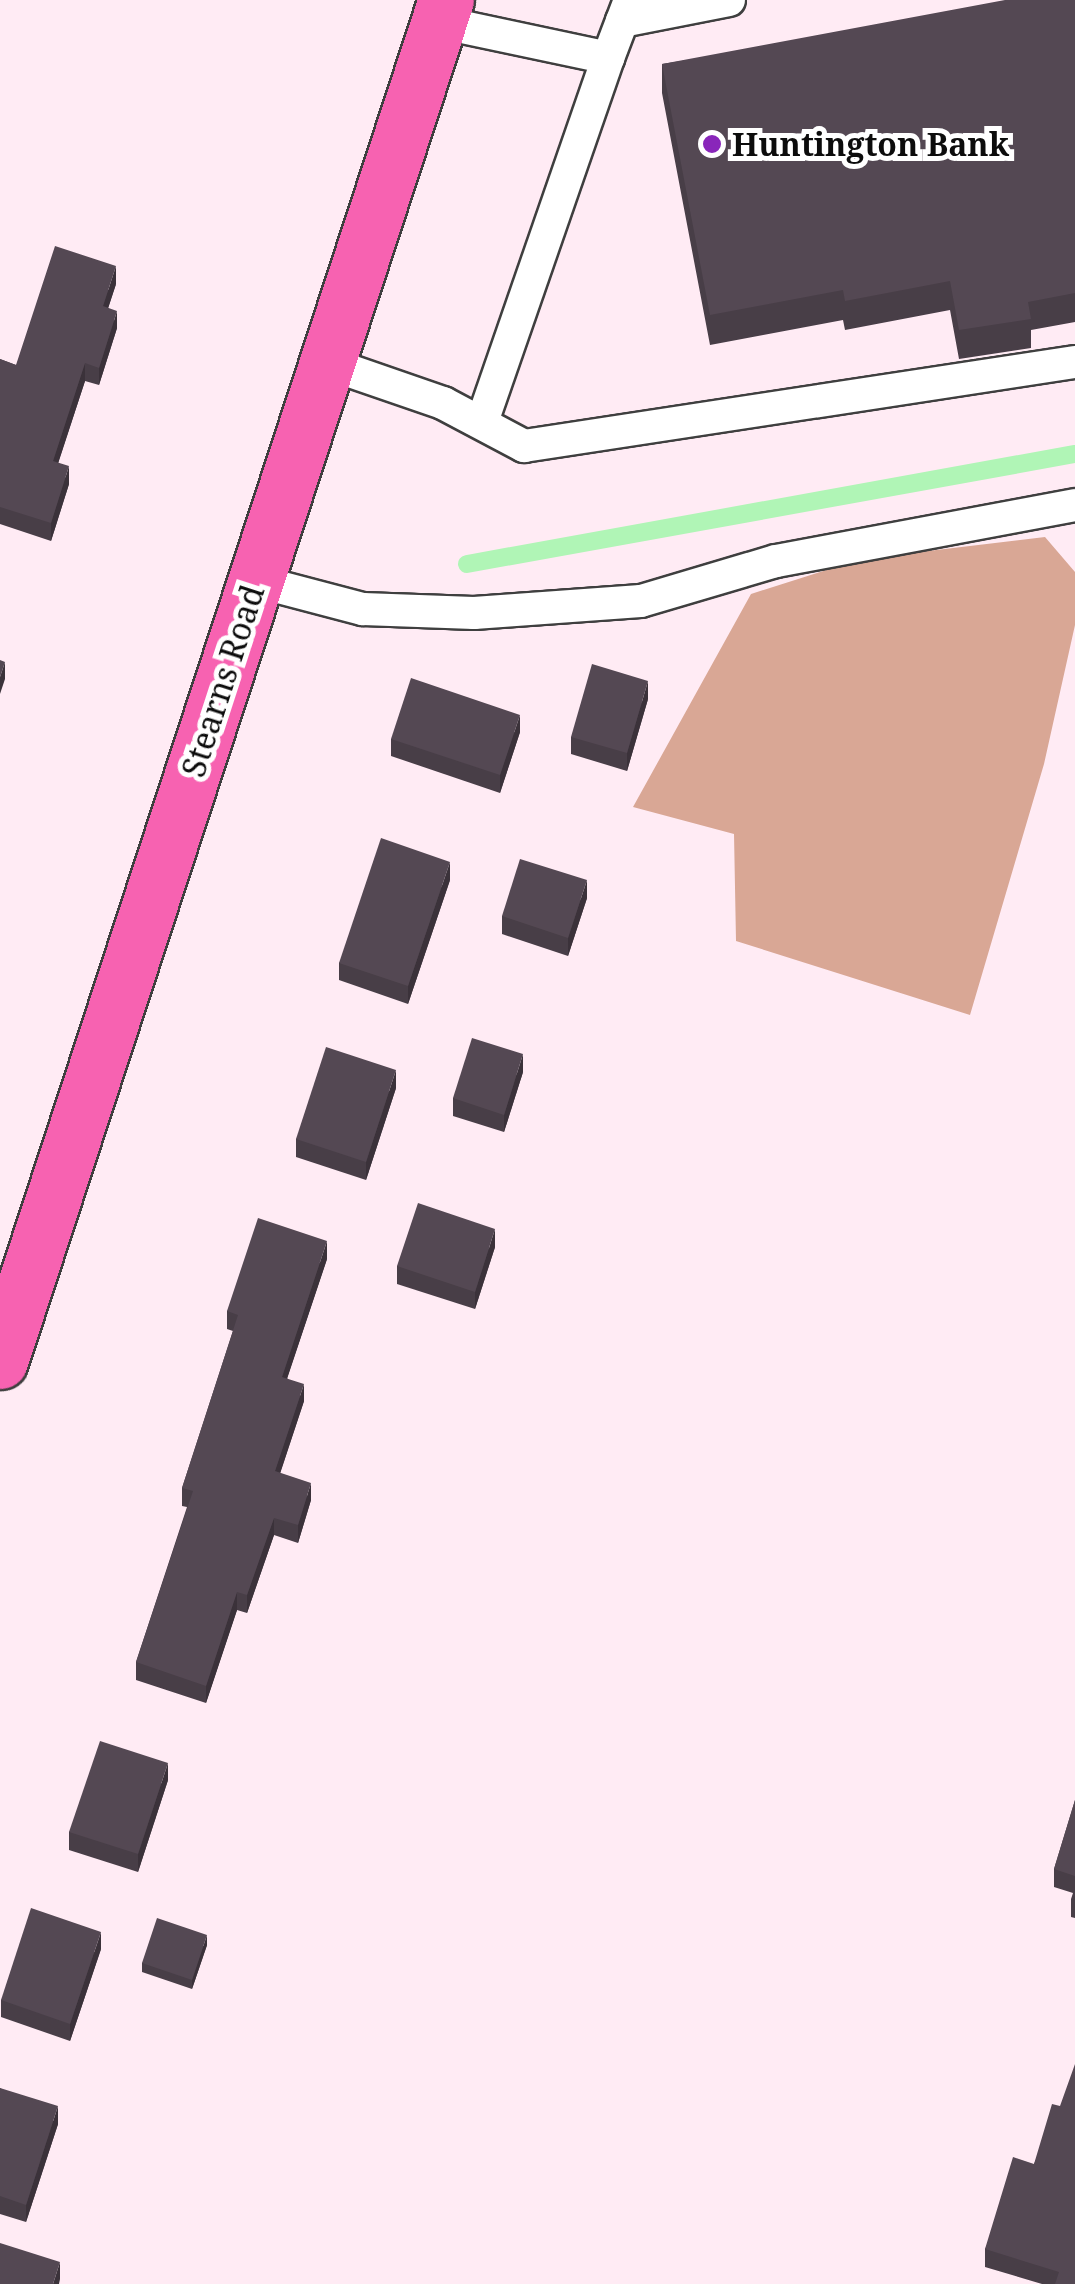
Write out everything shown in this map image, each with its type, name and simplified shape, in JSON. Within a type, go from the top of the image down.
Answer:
[{"type":"main road","name":"Stearns Road","points":[[0,1361],[443,11]]},
{"type":"lane","points":[[482,422],[626,10],[729,0]]},
{"type":"lane","points":[[443,11],[608,58]]},
{"type":"lane","points":[[328,363],[482,422],[524,446],[1075,362]]},
{"type":"lane","points":[[256,582],[378,609],[474,613],[641,600],[776,561],[1075,505]]},
{"type":"shaded area","points":[[1045,537],[1075,572],[1075,625],[1044,764],[970,1015],[736,941],[734,834],[633,807],[751,594],[861,559]]},
{"type":"building","points":[[1005,0],[1075,0],[1075,293],[1028,302],[1031,319],[959,330],[950,281],[845,301],[843,290],[710,315],[662,64]]},
{"type":"building","points":[[55,246],[116,266],[103,306],[117,311],[99,368],[85,363],[53,461],[69,466],[51,523],[0,507],[0,359],[16,365]]},
{"type":"building","points":[[592,664],[648,681],[627,753],[571,737]]},
{"type":"building","points":[[411,678],[520,715],[500,775],[391,739]]},
{"type":"building","points":[[381,838],[450,862],[408,986],[339,963]]},
{"type":"building","points":[[520,859],[587,880],[568,938],[502,916]]},
{"type":"building","points":[[472,1038],[523,1054],[504,1115],[453,1098]]},
{"type":"building","points":[[326,1047],[396,1070],[366,1162],[296,1139]]},
{"type":"building","points":[[418,1203],[495,1229],[475,1292],[397,1266]]},
{"type":"building","points":[[258,1218],[327,1241],[282,1377],[304,1384],[275,1471],[311,1483],[298,1525],[274,1518],[247,1595],[237,1592],[206,1686],[136,1662],[193,1491],[182,1488],[238,1315],[227,1311]]},
{"type":"building","points":[[100,1741],[168,1763],[138,1854],[69,1832]]},
{"type":"building","points":[[1075,1800],[1075,1876],[1054,1869]]},
{"type":"building","points":[[31,1908],[101,1932],[70,2024],[1,2000]]},
{"type":"building","points":[[157,1918],[207,1935],[192,1980],[142,1963]]},
{"type":"building","points":[[1075,2064],[1075,2284],[1055,2284],[1059,2272],[985,2249],[1013,2157],[1034,2164],[1052,2104],[1060,2106]]},
{"type":"building","points":[[0,2088],[58,2106],[26,2205],[0,2196]]},
{"type":"building","points":[[0,2243],[60,2262],[53,2284],[0,2284]]},
{"type":"waterway","points":[[467,564],[1075,454]]},
{"type":"place","name":"Huntington Bank","points":[[712,144]]}]
